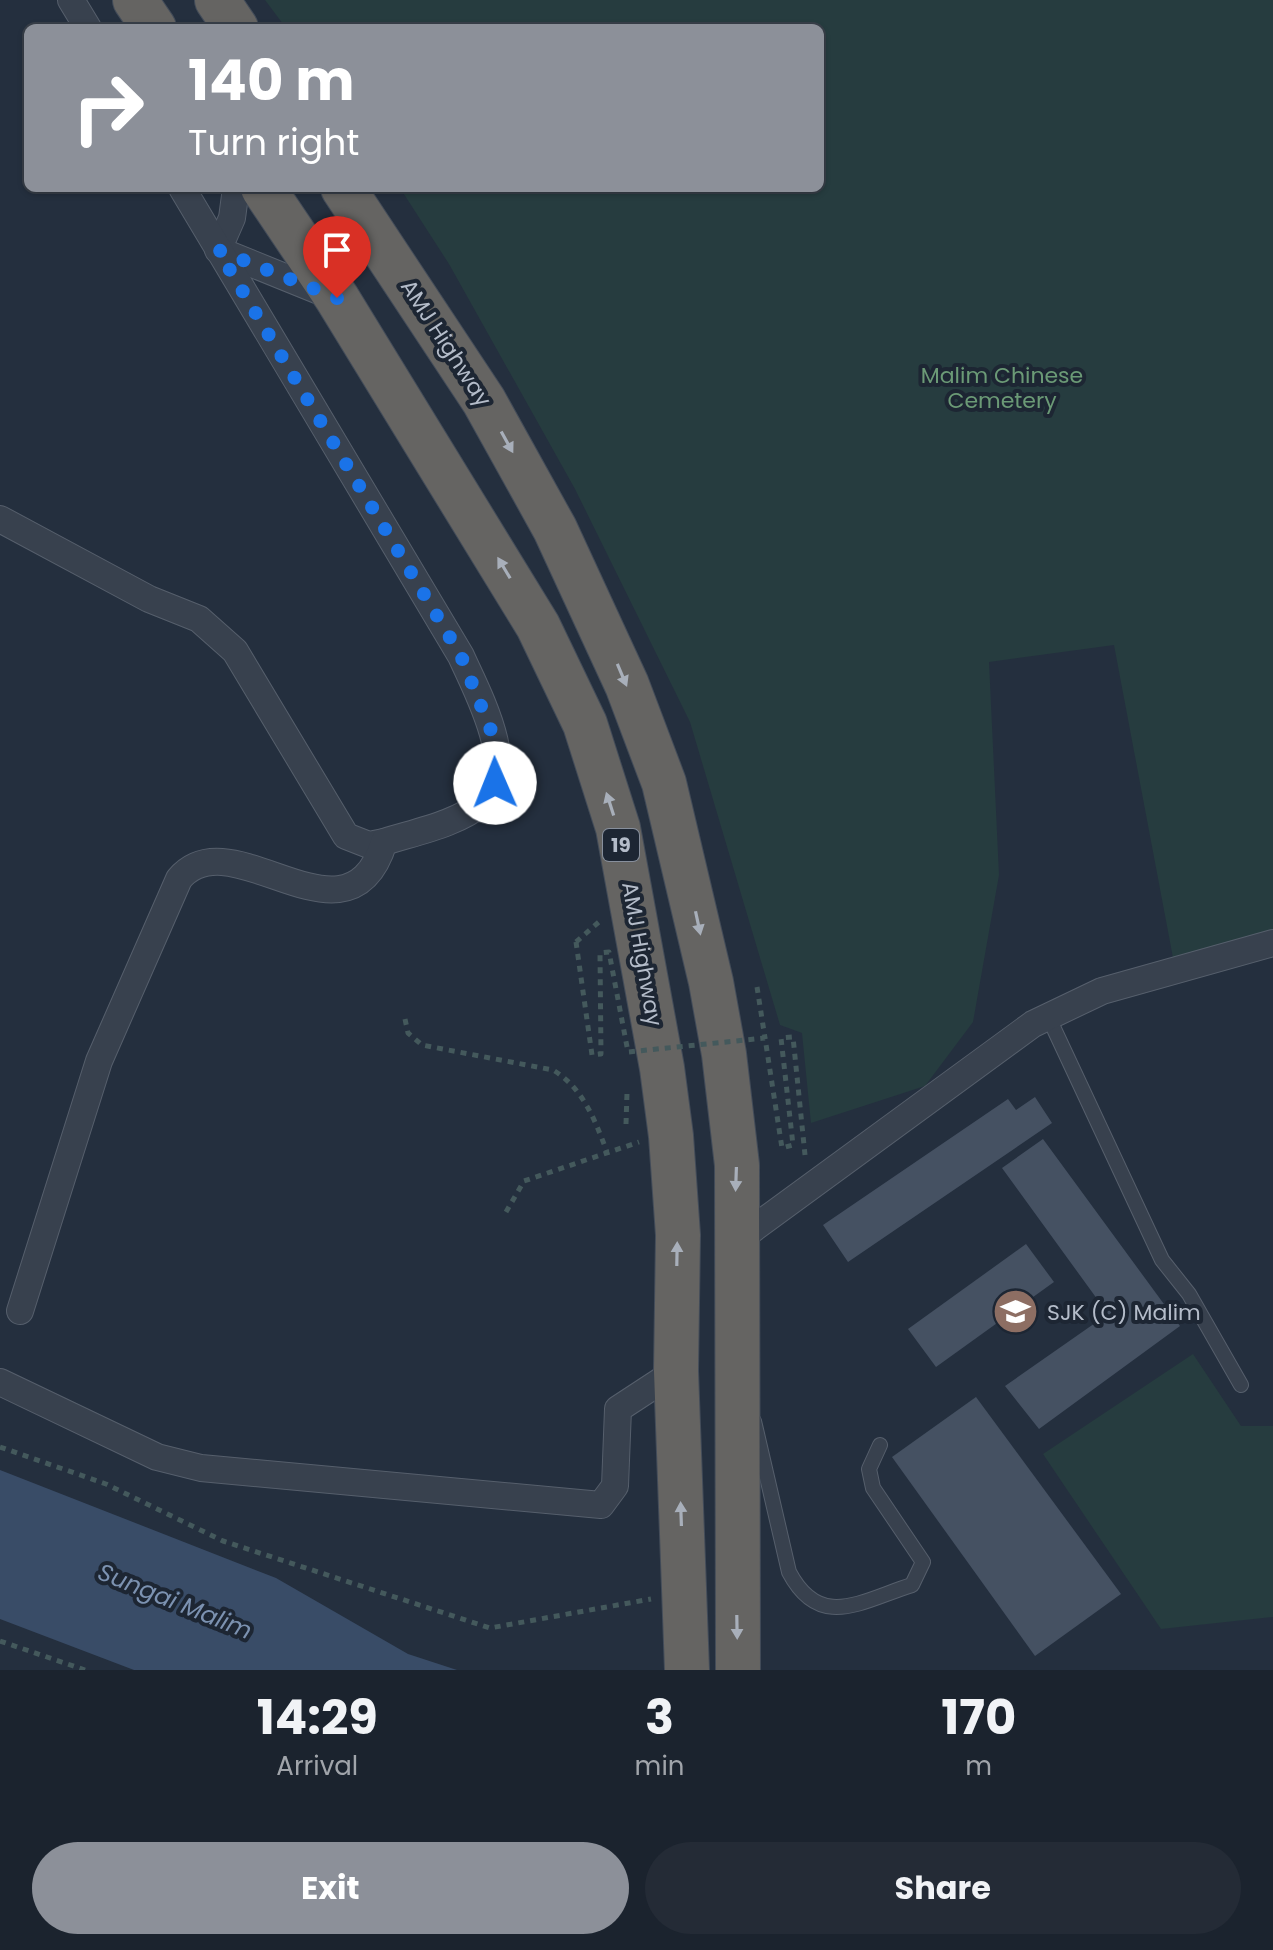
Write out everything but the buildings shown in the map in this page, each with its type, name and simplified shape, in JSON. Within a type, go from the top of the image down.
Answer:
[{"type":"highway","points":[[135,0],[151,24]]},
{"type":"highway","points":[[217,0],[233,24]]},
{"type":"highway","name":"AMJ Highway","points":[[266,192],[337,298],[523,600],[585,724],[618,828],[671,1136],[678,1235],[676,1371],[687,1670]]},
{"type":"highway","name":"AMJ Highway","points":[[346,192],[484,401],[555,529],[627,685],[664,783],[711,982],[724,1054],[737,1165],[735,1390],[738,1670]]},
{"type":"street","points":[[71,0],[86,24]]},
{"type":"street","points":[[0,519],[149,599],[199,619],[235,651],[346,836],[369,845],[451,819],[484,801],[495,783],[499,763],[494,738],[461,656],[184,192]]},
{"type":"street","points":[[218,250],[232,218],[235,192]]},
{"type":"street","points":[[218,250],[337,298]]},
{"type":"street","points":[[20,1311],[99,1061],[179,879],[189,867],[217,861],[333,890],[353,887],[367,878],[384,842]]},
{"type":"street","points":[[735,1242],[1012,1038],[1048,1016],[1102,991],[1157,973],[1273,943]]},
{"type":"street","points":[[0,1382],[157,1457],[201,1468],[601,1505],[615,1486],[618,1409],[676,1371]]},
{"type":"lane","points":[[1048,1016],[1162,1260],[1189,1294],[1241,1385]]},
{"type":"lane","points":[[735,1390],[736,1402],[750,1413],[758,1428],[789,1572],[800,1592],[819,1606],[842,1607],[912,1585],[923,1562],[873,1488],[869,1469],[880,1445]]},
{"type":"path","points":[[576,942],[592,1055],[601,1054],[600,953],[609,952],[628,1052],[765,1038]]},
{"type":"path","points":[[757,987],[782,1148],[793,1145],[781,1038],[793,1037],[805,1155]]},
{"type":"path","points":[[405,1019],[408,1033],[422,1045],[553,1070],[566,1078],[577,1088],[607,1152]]},
{"type":"path","points":[[506,1212],[524,1181],[607,1152],[671,1136]]},
{"type":"path","points":[[0,1447],[106,1484],[223,1541],[490,1628],[684,1592]]},
{"type":"path","points":[[0,1641],[85,1670]]},
{"type":"green space","name":"Malim Chinese Cemetery","points":[[265,0],[1273,0],[1273,942],[1174,963],[1114,645],[989,662],[999,875],[973,1022],[925,1086],[811,1123],[802,1033],[780,1025],[690,722],[575,489],[449,264],[403,192],[824,192],[824,24],[283,24]]},
{"type":"green space","points":[[1193,1354],[1241,1426],[1273,1426],[1273,1617],[1161,1629],[1043,1454]]},
{"type":"water","name":"Sungai Malim","points":[[0,1470],[276,1578],[408,1654],[457,1670],[134,1670],[0,1619]]},
{"type":"place","name":"SJK (C) Malim","points":[[1016,1312]]},
{"type":"route","points":[[337,298],[218,250],[243,286],[461,656],[494,738],[499,763],[495,783]]}]
